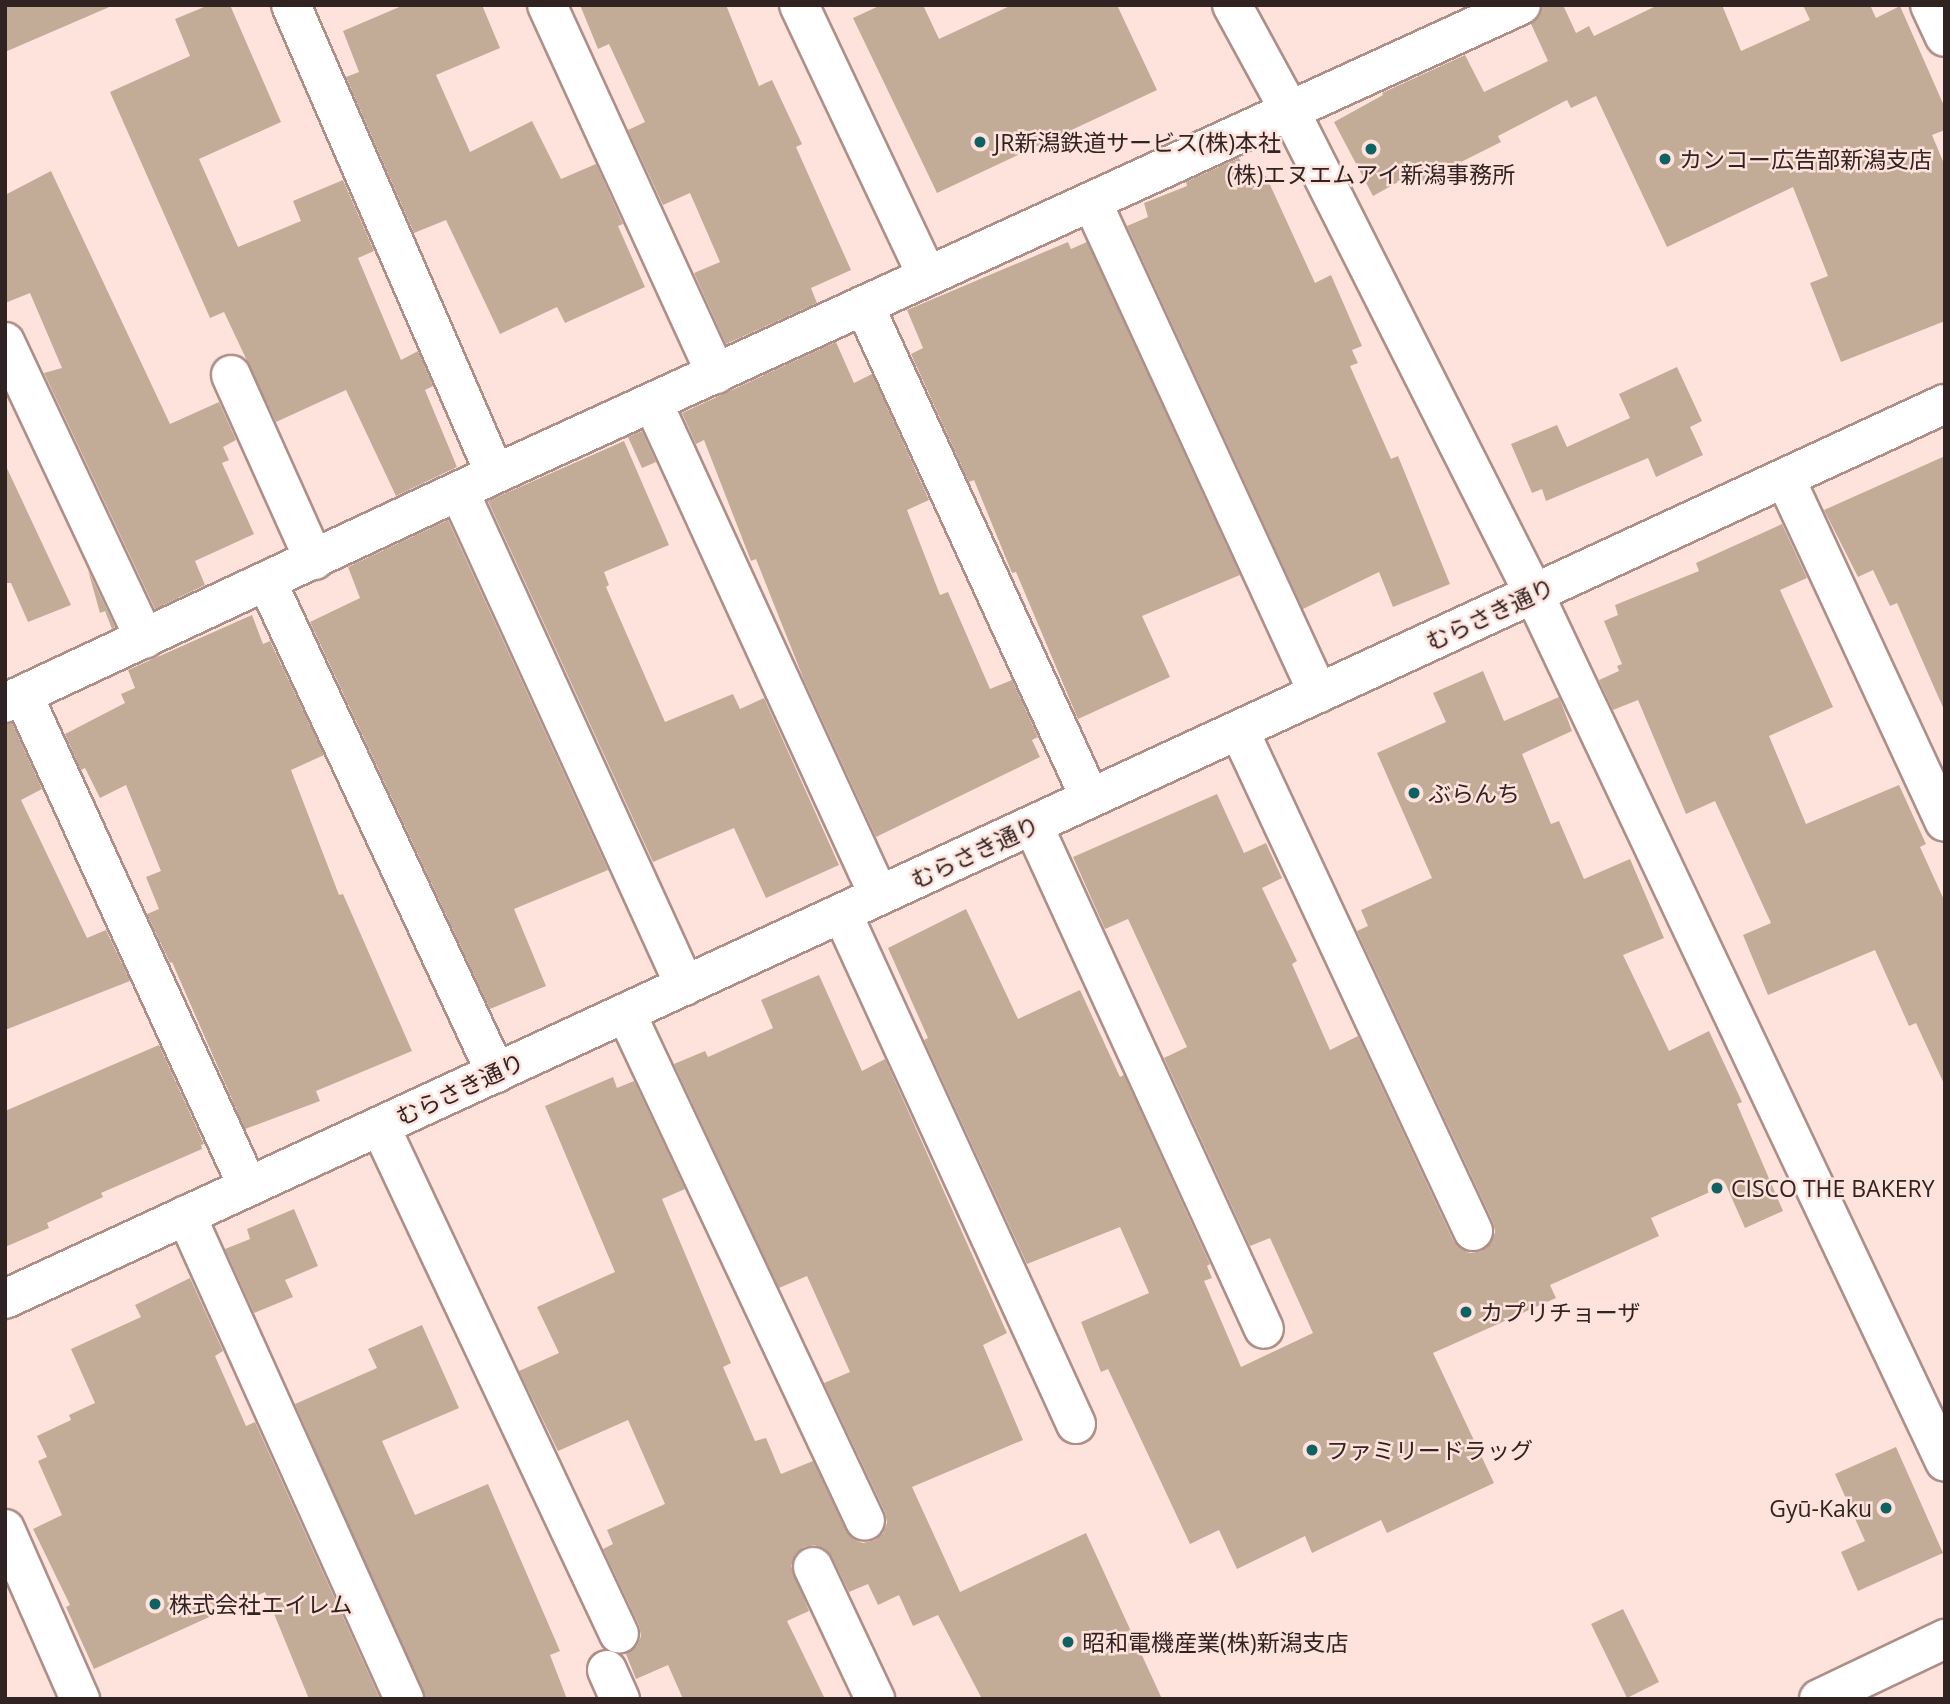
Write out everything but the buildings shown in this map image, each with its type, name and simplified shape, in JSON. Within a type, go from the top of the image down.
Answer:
[{"type":"street","points":[[291,5],[495,474]]},
{"type":"street","points":[[547,5],[716,374]]},
{"type":"street","points":[[799,5],[927,276]]},
{"type":"street","points":[[1233,5],[1291,113],[1534,594],[1945,1462]]},
{"type":"street","points":[[248,1187],[14,699],[495,474],[1291,113],[1521,5]]},
{"type":"street","points":[[1930,5],[1945,37]]},
{"type":"street","points":[[1092,202],[1318,693]]},
{"type":"street","points":[[864,305],[1090,798]]},
{"type":"street","points":[[5,342],[145,639]]},
{"type":"street","points":[[231,375],[314,560]]},
{"type":"street","points":[[653,403],[879,896]]},
{"type":"street","name":"むらさき通り","points":[[5,1299],[1945,404]]},
{"type":"street","points":[[1785,478],[1945,822]]},
{"type":"street","points":[[459,491],[685,986]]},
{"type":"street","points":[[267,582],[496,1073]]},
{"type":"street","points":[[1239,730],[1473,1231]]},
{"type":"street","points":[[1033,825],[1264,1329]]},
{"type":"street","points":[[842,913],[1076,1424]]},
{"type":"street","points":[[626,1013],[865,1521]]},
{"type":"street","points":[[380,1126],[618,1634]]},
{"type":"street","points":[[186,1215],[404,1699]]},
{"type":"street","points":[[5,1530],[80,1699]]},
{"type":"street","points":[[813,1567],[875,1699]]},
{"type":"street","points":[[1819,1699],[1945,1639]]},
{"type":"place","name":"JR新潟鉄道サービス(株)本社","points":[[980,142]]},
{"type":"place","name":"(株)エヌエムアイ新潟事務所","points":[[1371,149]]},
{"type":"place","name":"カンコー広告部新潟支店","points":[[1665,159]]},
{"type":"place","name":"ぶらんち","points":[[1414,793]]},
{"type":"place","name":"CISCO THE BAKERY","points":[[1717,1188]]},
{"type":"place","name":"カプリチョーザ","points":[[1466,1312]]},
{"type":"place","name":"ファミリードラッグ","points":[[1312,1450]]},
{"type":"place","name":"Gyū-Kaku","points":[[1886,1508]]},
{"type":"place","name":"株式会社エイレム","points":[[155,1604]]},
{"type":"place","name":"昭和電機産業(株)新潟支店","points":[[1068,1642]]}]
